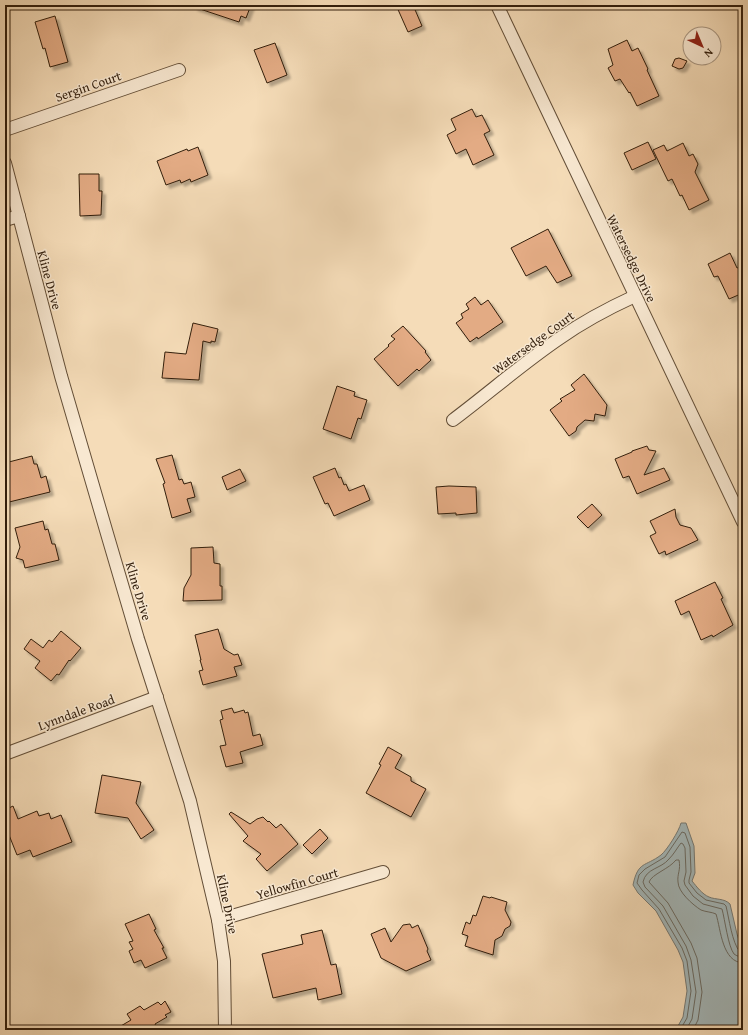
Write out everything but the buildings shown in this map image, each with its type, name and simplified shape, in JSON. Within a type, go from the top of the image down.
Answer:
[{"type":"street","name":"Watersedge Drive","points":[[497,5],[743,522]]},
{"type":"street","name":"Sergin Court","points":[[5,130],[179,70]]},
{"type":"street","name":"Kline Drive","points":[[5,163],[63,381],[106,530],[138,639],[190,801],[218,920],[224,961],[225,1030]]},
{"type":"street","points":[[5,220],[19,216]]},
{"type":"street","name":"Watersedge Court","points":[[453,420],[542,350],[561,337],[601,313],[635,296]]},
{"type":"street","name":"Lynndale Road","points":[[5,754],[157,697]]},
{"type":"street","name":"Yellowfin Court","points":[[218,920],[383,872]]},
{"type":"water","points":[[681,823],[686,823],[694,846],[695,873],[692,881],[706,896],[725,901],[730,904],[743,953],[743,1030],[674,1030],[683,1017],[687,991],[683,962],[656,911],[638,893],[633,885],[637,872],[640,868],[664,853]]}]
